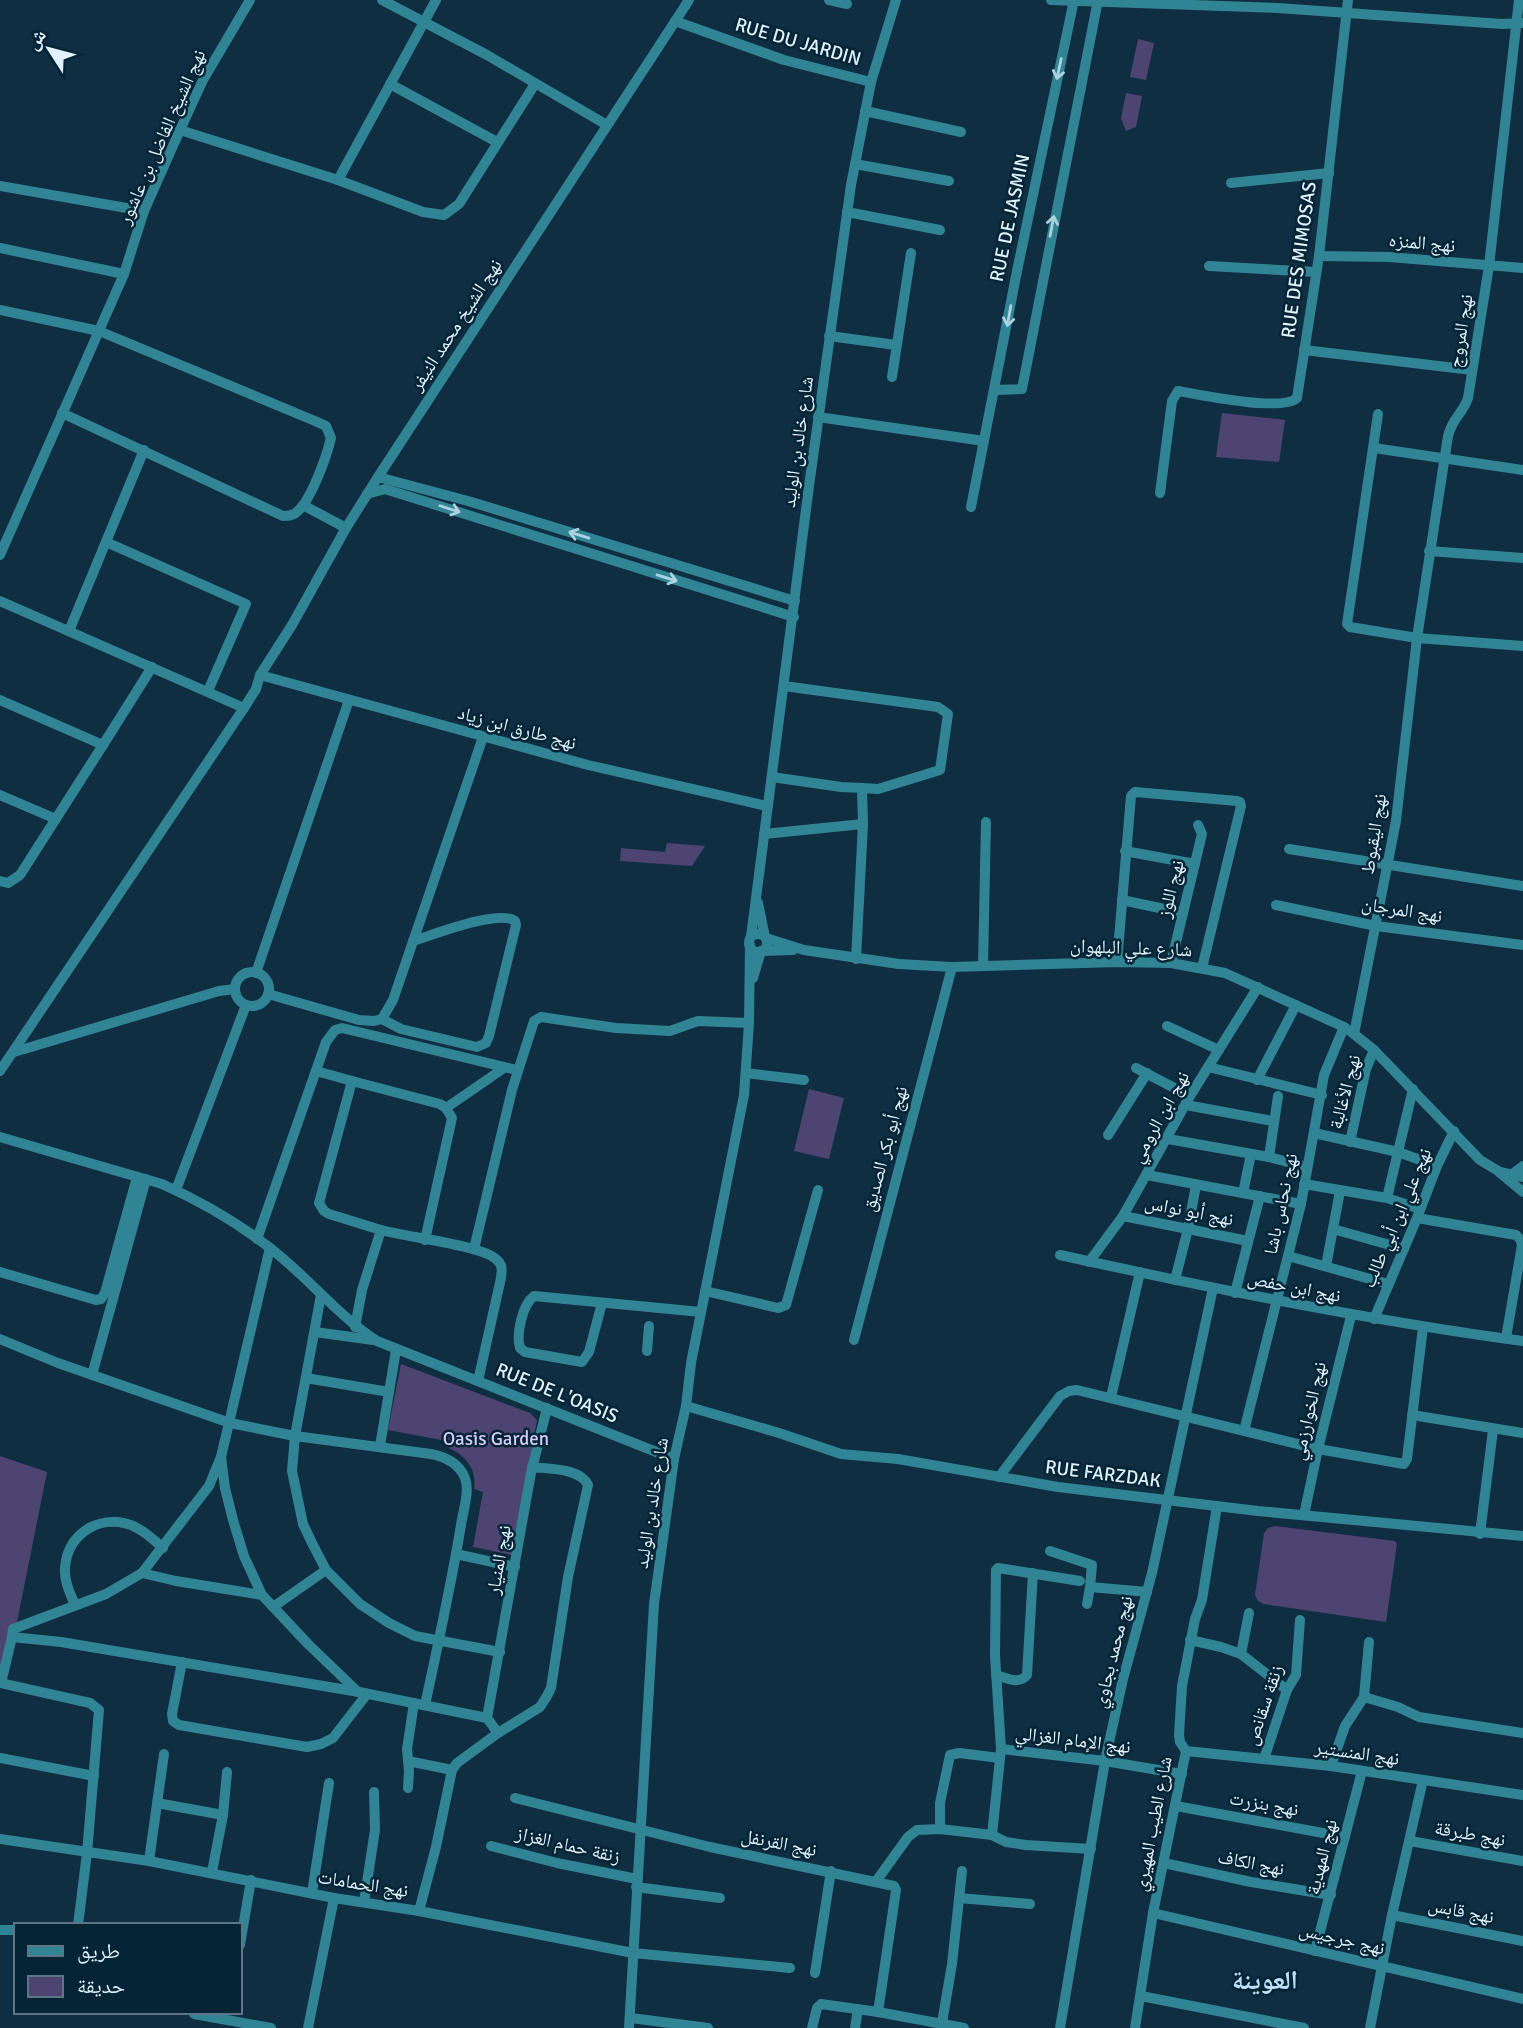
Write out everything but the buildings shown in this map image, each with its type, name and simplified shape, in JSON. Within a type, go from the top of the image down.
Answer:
[{"type":"street","name":"نهج الشيخ الفاضل بن عاشور","points":[[0,555],[124,274],[144,211],[180,131],[204,80],[250,0]]},
{"type":"street","points":[[382,0],[425,21],[607,125]]},
{"type":"street","points":[[338,180],[436,0]]},
{"type":"street","name":"نهج الشيخ محمد النيفر","points":[[0,1071],[244,708],[260,675],[378,477],[689,0]]},
{"type":"street","points":[[829,0],[847,4]]},
{"type":"street","name":"شارع خالد بن الوليد","points":[[630,2023],[654,1604],[674,1459],[736,1143],[746,1073],[753,915],[847,212],[871,82],[896,0]]},
{"type":"street","points":[[1051,0],[1346,12],[1502,24],[1519,22]]},
{"type":"street","name":"RUE DES MIMOSAS","points":[[1160,493],[1174,395],[1178,391],[1260,404],[1291,403],[1298,394],[1319,256],[1348,0]]},
{"type":"street","name":"نهج المروج","points":[[1417,638],[1451,425],[1468,398],[1489,266],[1519,22],[1519,0]]},
{"type":"street","name":"RUE DE JASMIN","points":[[971,507],[1073,1]]},
{"type":"street","points":[[995,390],[1021,389],[1098,1]]},
{"type":"street","name":"RUE DU JARDIN","points":[[675,21],[783,60],[871,82]]},
{"type":"street","points":[[390,84],[497,142]]},
{"type":"street","points":[[180,131],[338,180],[424,212],[444,215],[459,204],[535,84]]},
{"type":"street","points":[[865,111],[961,132]]},
{"type":"street","points":[[855,164],[949,181]]},
{"type":"street","points":[[1231,183],[1329,173]]},
{"type":"street","points":[[0,186],[144,211]]},
{"type":"street","points":[[847,212],[940,230]]},
{"type":"street","points":[[0,248],[124,274]]},
{"type":"street","points":[[892,377],[911,253]]},
{"type":"street","name":"نهج المنزه","points":[[1319,256],[1389,257],[1523,268]]},
{"type":"street","points":[[1209,267],[1316,272]]},
{"type":"street","points":[[0,310],[99,331],[326,426],[331,438],[303,505],[293,515],[283,516],[62,413]]},
{"type":"street","points":[[830,336],[896,345]]},
{"type":"street","points":[[1304,350],[1472,370]]},
{"type":"street","points":[[1378,414],[1347,624],[1350,627],[1417,638],[1523,646]]},
{"type":"street","points":[[818,417],[984,441]]},
{"type":"street","points":[[1374,448],[1523,470]]},
{"type":"street","points":[[69,631],[144,450]]},
{"type":"street","points":[[378,477],[468,501],[795,601]]},
{"type":"street","points":[[367,495],[385,489],[794,617]]},
{"type":"street","points":[[303,505],[346,528]]},
{"type":"street","points":[[106,542],[246,604],[208,691]]},
{"type":"street","points":[[1429,551],[1523,558]]},
{"type":"street","points":[[0,601],[244,708]]},
{"type":"street","name":"نهج اليقبوط","points":[[1354,1034],[1396,821],[1417,638]]},
{"type":"street","points":[[0,881],[8,883],[20,875],[152,667]]},
{"type":"street","name":"نهج طارق ابن زياد","points":[[260,675],[588,765],[767,806]]},
{"type":"street","points":[[772,776],[841,787],[878,789],[940,770],[948,714],[938,707],[784,685]]},
{"type":"street","points":[[0,700],[103,745]]},
{"type":"street","points":[[256,973],[349,700]]},
{"type":"street","points":[[382,1019],[393,1000],[482,737]]},
{"type":"street","points":[[856,959],[863,824],[862,788]]},
{"type":"street","points":[[1117,962],[1125,851],[1131,796],[1135,792],[1240,802],[1202,968]]},
{"type":"street","points":[[0,795],[56,819]]},
{"type":"street","points":[[984,966],[986,822]]},
{"type":"street","points":[[764,834],[863,824]]},
{"type":"street","name":"نهج اللوز","points":[[1171,963],[1202,834],[1198,825]]},
{"type":"street","points":[[1289,849],[1523,886]]},
{"type":"street","points":[[1125,851],[1195,864]]},
{"type":"street","name":"شارع خالد بن الوليد","points":[[758,892],[765,937]]},
{"type":"street","points":[[1122,900],[1183,913]]},
{"type":"street","name":"نهج المرجان","points":[[1276,905],[1376,926],[1523,945]]},
{"type":"street","points":[[268,994],[359,1020],[382,1019],[401,1029],[477,1047],[486,1042],[516,925],[515,920],[504,916],[413,941]]},
{"type":"street","points":[[762,951],[767,943],[765,937],[758,934],[751,941],[754,951],[762,951],[804,950]]},
{"type":"street","name":"شارع علي البلهوان","points":[[765,937],[804,950],[856,959],[952,967],[1171,963],[1239,978],[1345,1027],[1374,1050],[1454,1131],[1471,1152],[1500,1172],[1523,1177]]},
{"type":"street","name":"شارع خالد بن الوليد","points":[[750,989],[762,951]]},
{"type":"street","name":"نهج أبو بكر الصديق","points":[[854,1340],[952,967]]},
{"type":"street","points":[[256,973],[265,978],[268,994],[256,1005],[246,1005],[238,999],[235,989],[242,976],[256,973]]},
{"type":"street","name":"نهج ابن الرومي","points":[[1088,1262],[1123,1216],[1208,1067],[1258,987]]},
{"type":"street","points":[[14,1052],[219,991],[235,989]]},
{"type":"street","points":[[176,1190],[246,1005]]},
{"type":"street","points":[[1257,1080],[1296,1005]]},
{"type":"street","points":[[474,1249],[517,1070],[534,1021],[541,1017],[617,1028],[670,1031],[698,1021],[749,1023]]},
{"type":"street","points":[[1167,1026],[1219,1050]]},
{"type":"street","name":"نهج نحاس باشا","points":[[1244,1431],[1301,1204],[1324,1075],[1345,1027]]},
{"type":"street","points":[[257,1240],[316,1071],[330,1035],[335,1030],[342,1028],[517,1070]]},
{"type":"street","name":"نهج الأغالبة","points":[[1350,1142],[1366,1069],[1374,1050]]},
{"type":"street","points":[[1208,1067],[1322,1095]]},
{"type":"street","points":[[446,1108],[505,1068]]},
{"type":"street","points":[[1136,1068],[1188,1101],[1273,1121]]},
{"type":"street","points":[[316,1071],[440,1104],[446,1108],[452,1118],[425,1240]]},
{"type":"street","points":[[746,1073],[804,1080]]},
{"type":"street","points":[[1108,1135],[1147,1073]]},
{"type":"street","points":[[352,1081],[319,1203],[329,1214],[380,1230],[474,1249],[499,1261],[503,1268],[478,1381]]},
{"type":"street","points":[[1387,1198],[1413,1089]]},
{"type":"street","points":[[1269,1157],[1278,1096]]},
{"type":"street","name":"نهج علي ابن أبي طالب","points":[[1374,1319],[1454,1131]]},
{"type":"street","points":[[1314,1133],[1398,1152],[1437,1166]]},
{"type":"street","points":[[0,1137],[176,1190],[270,1248],[355,1327],[377,1341]]},
{"type":"street","points":[[1168,1139],[1269,1157],[1307,1167]]},
{"type":"street","points":[[1243,1193],[1251,1154]]},
{"type":"street","points":[[1511,1175],[1523,1166]]},
{"type":"street","points":[[1500,1172],[1523,1192]]},
{"type":"street","points":[[1147,1175],[1301,1204]]},
{"type":"street","points":[[0,1272],[96,1300],[101,1299],[141,1178]]},
{"type":"street","points":[[92,1375],[141,1178]]},
{"type":"street","points":[[1304,1184],[1387,1198],[1418,1214],[1516,1235],[1521,1245],[1506,1338]]},
{"type":"street","points":[[1175,1280],[1196,1185]]},
{"type":"street","points":[[705,1291],[778,1308],[786,1305],[818,1190]]},
{"type":"street","points":[[1326,1266],[1340,1191]]},
{"type":"street","points":[[1235,1293],[1260,1196]]},
{"type":"street","name":"نهج أبو نواس","points":[[1123,1216],[1248,1241]]},
{"type":"street","points":[[1333,1229],[1404,1248]]},
{"type":"street","points":[[355,1327],[362,1290],[380,1230]]},
{"type":"street","points":[[78,1923],[99,1710],[95,1705],[1,1683],[13,1629],[106,1594],[142,1573],[209,1486],[221,1457],[230,1423],[270,1248]]},
{"type":"street","name":"نهج ابن حفص","points":[[1060,1255],[1235,1293],[1276,1298],[1350,1316],[1523,1340]]},
{"type":"street","points":[[1288,1256],[1388,1284]]},
{"type":"street","points":[[1111,1396],[1140,1272]]},
{"type":"street","name":"نهج محمد بجاوي","points":[[1060,2028],[1105,1761],[1123,1679],[1147,1592],[1213,1288]]},
{"type":"street","points":[[321,1294],[295,1436],[292,1471],[303,1524],[326,1570],[360,1604],[389,1623],[415,1636],[500,1652]]},
{"type":"street","points":[[602,1303],[589,1352],[582,1362],[525,1352],[520,1348],[519,1337],[526,1304],[534,1296],[701,1312]]},
{"type":"street","name":"نهج الخوارزمي","points":[[1304,1515],[1350,1316]]},
{"type":"street","points":[[647,1352],[649,1325]]},
{"type":"street","points":[[999,1477],[1059,1396],[1077,1390],[1111,1396],[1318,1449],[1404,1464],[1407,1459],[1423,1328]]},
{"type":"street","points":[[315,1332],[377,1341]]},
{"type":"street","points":[[0,1339],[92,1375],[230,1423],[295,1436],[443,1456],[460,1469],[466,1479],[466,1492],[456,1554],[439,1642],[407,1749],[408,1788]]},
{"type":"street","name":"RUE DE L'OASIS","points":[[377,1341],[674,1459]]},
{"type":"street","points":[[380,1446],[397,1350]]},
{"type":"street","points":[[306,1378],[389,1392]]},
{"type":"street","name":"RUE FARZDAK","points":[[686,1406],[841,1454],[898,1459],[1058,1487],[1480,1534],[1523,1536]]},
{"type":"street","name":"نهج المنيار","points":[[487,1718],[533,1466],[547,1408]]},
{"type":"street","points":[[1412,1415],[1523,1433]]},
{"type":"street","points":[[1480,1534],[1493,1430]]},
{"type":"street","points":[[221,1457],[233,1520],[244,1556],[262,1595],[308,1644],[363,1693]]},
{"type":"street","points":[[419,1910],[452,1770],[457,1763],[540,1707],[551,1688],[568,1577],[588,1485],[584,1478],[577,1474],[533,1466]]},
{"type":"street","name":"شارع الطيب المهيري","points":[[1135,2028],[1153,1913],[1186,1751],[1179,1735],[1182,1686],[1190,1640],[1202,1600],[1217,1506]]},
{"type":"street","points":[[75,1605],[67,1587],[65,1569],[72,1543],[83,1530],[112,1521],[124,1523],[136,1527],[163,1548]]},
{"type":"street","points":[[1050,1551],[1092,1565],[1087,1604]]},
{"type":"street","points":[[456,1554],[515,1567]]},
{"type":"street","points":[[992,1835],[1001,1754],[996,1675],[996,1570],[998,1568],[1080,1581]]},
{"type":"street","points":[[273,1607],[326,1570]]},
{"type":"street","points":[[142,1573],[262,1595]]},
{"type":"street","points":[[996,1675],[1017,1681],[1027,1675],[1033,1573]]},
{"type":"street","points":[[1090,1587],[1147,1592]]},
{"type":"street","points":[[1241,1654],[1249,1613]]},
{"type":"street","name":"زنقة سقانص","points":[[1264,1759],[1287,1690],[1296,1675],[1300,1620]]},
{"type":"street","points":[[12,1637],[61,1642],[420,1704],[487,1718],[498,1734]]},
{"type":"street","points":[[1190,1640],[1241,1654],[1287,1690]]},
{"type":"street","points":[[1331,1766],[1345,1726],[1364,1697],[1369,1642]]},
{"type":"street","points":[[182,1662],[173,1721],[179,1725],[230,1735],[307,1746],[321,1744],[333,1738],[363,1693]]},
{"type":"street","points":[[1364,1697],[1398,1707],[1419,1717],[1523,1733]]},
{"type":"street","name":"نهج المنستير","points":[[1186,1751],[1331,1766],[1523,1795]]},
{"type":"street","name":"نهج الإمام الغزالي","points":[[940,1829],[940,1803],[950,1755],[958,1753],[1105,1761],[1182,1774]]},
{"type":"street","points":[[149,1861],[164,1754]]},
{"type":"street","points":[[0,1758],[93,1776]]},
{"type":"street","points":[[408,1761],[452,1770]]},
{"type":"street","name":"نهج المهدية","points":[[1315,1951],[1362,1771]]},
{"type":"street","points":[[212,1872],[223,1815],[227,1772]]},
{"type":"street","points":[[1370,2028],[1391,1915],[1423,1780]]},
{"type":"street","points":[[312,1893],[328,1783]]},
{"type":"street","points":[[364,1902],[375,1830],[374,1792]]},
{"type":"street","name":"نهج القرنفل","points":[[515,1798],[709,1847],[877,1880]]},
{"type":"street","points":[[158,1803],[223,1815]]},
{"type":"street","name":"نهج بنزرت","points":[[1176,1805],[1345,1837]]},
{"type":"street","points":[[878,2012],[896,1890],[890,1884],[877,1880],[912,1833],[917,1830],[940,1829],[992,1835],[1006,1842],[1026,1845],[1091,1849]]},
{"type":"street","name":"نهج الحمامات","points":[[0,1839],[212,1872],[334,1898],[419,1910],[633,1952],[790,1968]]},
{"type":"street","name":"نهج طبرقة","points":[[1410,1841],[1523,1861]]},
{"type":"street","name":"زنقة حمام الغزاز","points":[[491,1846],[637,1883],[720,1898]]},
{"type":"street","name":"نهج الكاف","points":[[1164,1863],[1251,1882],[1331,1895]]},
{"type":"street","points":[[815,1973],[831,1871]]},
{"type":"street","points":[[942,2023],[952,1964],[962,1871]]},
{"type":"street","points":[[242,1933],[251,1880]]},
{"type":"street","points":[[308,2028],[334,1898]]},
{"type":"street","points":[[959,1898],[1030,1904]]},
{"type":"street","name":"نهج جرجيس","points":[[1153,1913],[1523,1998]]},
{"type":"street","name":"نهج قابس","points":[[1391,1915],[1523,1941]]},
{"type":"street","points":[[1141,1996],[1304,2028]]},
{"type":"street","points":[[812,2028],[818,2006],[878,2012],[964,2028]]},
{"type":"street","points":[[855,2028],[858,2009]]},
{"type":"street","points":[[194,2014],[229,2016],[271,2028]]},
{"type":"street","points":[[630,2023],[706,2028]]},
{"type":"green space","points":[[1138,39],[1154,43],[1146,80],[1130,77]]},
{"type":"green space","points":[[1126,93],[1142,96],[1136,127],[1126,131],[1121,118]]},
{"type":"green space","points":[[1222,413],[1285,420],[1279,462],[1216,457]]},
{"type":"green space","points":[[667,843],[705,846],[692,866],[620,861],[621,848],[665,852]]},
{"type":"green space","points":[[809,1089],[844,1098],[829,1159],[794,1151]]},
{"type":"green space","name":"Oasis Garden","points":[[401,1364],[530,1413],[537,1420],[512,1555],[473,1547],[483,1492],[474,1489],[474,1475],[464,1458],[446,1447],[447,1441],[388,1430]]},
{"type":"green space","points":[[0,1456],[47,1472],[7,1672],[0,1671]]},
{"type":"green space","points":[[1275,1526],[1395,1541],[1397,1544],[1386,1622],[1258,1601],[1255,1595],[1264,1533]]},
{"type":"district","name":"العوينة","points":[[1265,1981]]}]
